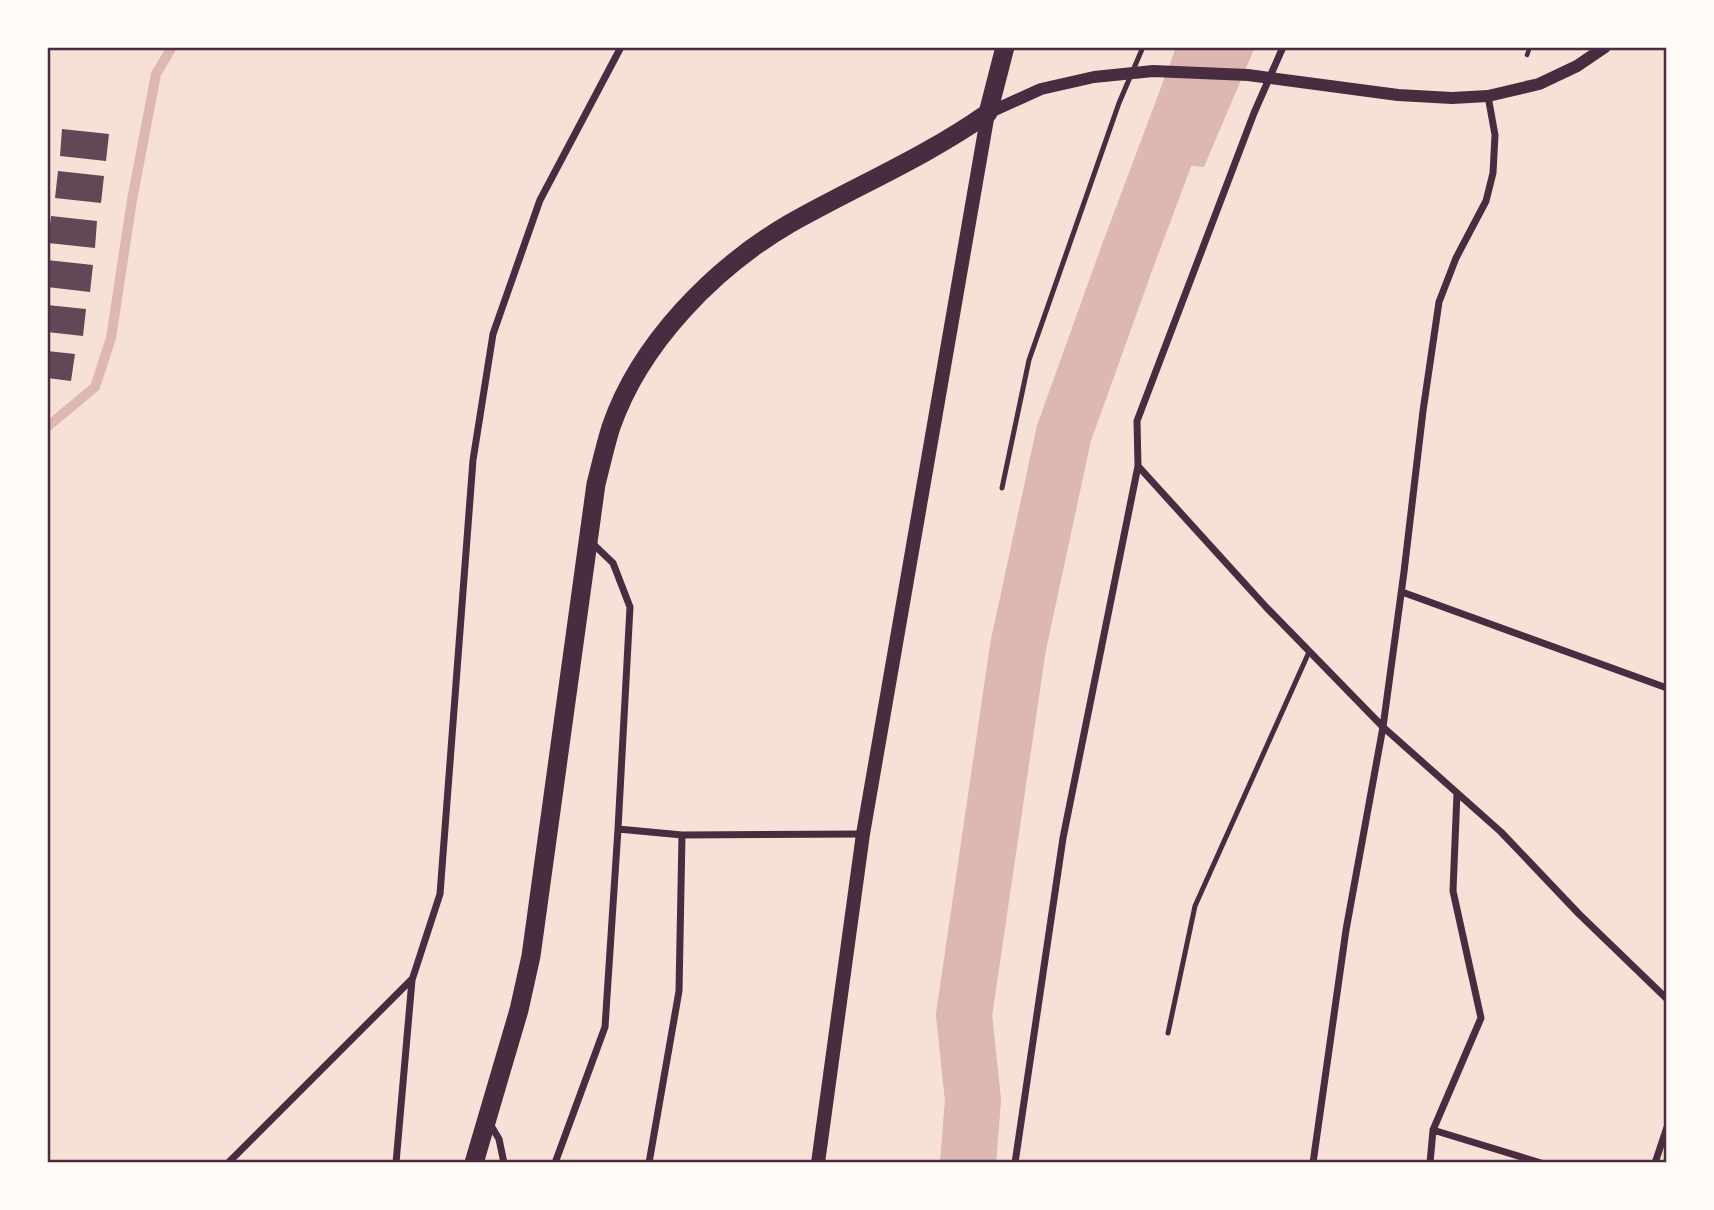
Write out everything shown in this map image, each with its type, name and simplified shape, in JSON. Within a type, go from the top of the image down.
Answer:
[{"type":"highway","points":[[474,1163],[519,1010],[531,956],[596,484],[611,426],[637,372],[698,293],[733,261],[789,224],[951,139],[989,113],[1005,47]]},
{"type":"main road","points":[[818,1163],[863,834],[989,113]]},
{"type":"street","points":[[396,1163],[412,980],[440,894],[472,460],[493,334],[540,200],[621,47]]},
{"type":"street","points":[[1015,1163],[1063,838],[1138,466],[1137,421],[1254,113],[1283,47]]},
{"type":"street","points":[[989,113],[1041,89],[1094,77],[1153,71],[1248,75],[1398,95],[1452,98],[1488,96],[1539,84],[1577,66],[1605,47]]},
{"type":"street","points":[[1313,1163],[1346,930],[1383,727],[1439,302],[1456,258],[1486,201],[1493,173],[1495,135],[1488,96]]},
{"type":"street","points":[[1138,466],[1266,607],[1383,727],[1501,832],[1579,914],[1667,999]]},
{"type":"street","points":[[555,1163],[605,1027],[630,607],[613,564],[588,539]]},
{"type":"street","points":[[1402,592],[1667,688]]},
{"type":"street","points":[[1430,1163],[1433,1130],[1481,1018],[1453,891],[1458,793]]},
{"type":"street","points":[[618,829],[682,835],[863,834]]},
{"type":"street","points":[[649,1163],[679,991],[682,835]]},
{"type":"street","points":[[228,1163],[412,980]]},
{"type":"street","points":[[487,1118],[499,1139],[504,1163]]},
{"type":"street","points":[[1655,1163],[1667,1127]]},
{"type":"street","points":[[1433,1130],[1541,1163]]},
{"type":"lane","points":[[1002,488],[1029,360],[1130,74],[1143,47]]},
{"type":"lane","points":[[1168,1033],[1195,906],[1309,652]]},
{"type":"path","points":[[1527,55],[1530,47]]},
{"type":"shaded area","points":[[1184,47],[1255,47],[1204,167],[1184,165],[1142,146]]},
{"type":"building","points":[[62,129],[109,134],[106,161],[60,156]]},
{"type":"building","points":[[58,171],[104,176],[101,203],[55,198]]},
{"type":"building","points":[[51,216],[97,221],[95,248],[48,243]]},
{"type":"building","points":[[47,260],[93,265],[90,292],[47,287]]},
{"type":"building","points":[[47,305],[86,309],[83,336],[47,332]]},
{"type":"building","points":[[47,351],[75,354],[71,381],[47,378]]},
{"type":"waterway","points":[[47,427],[95,387],[111,338],[132,200],[156,74],[172,47]]},
{"type":"waterway","points":[[968,1163],[973,1100],[964,1015],[1018,647],[1064,433],[1206,47]]}]
